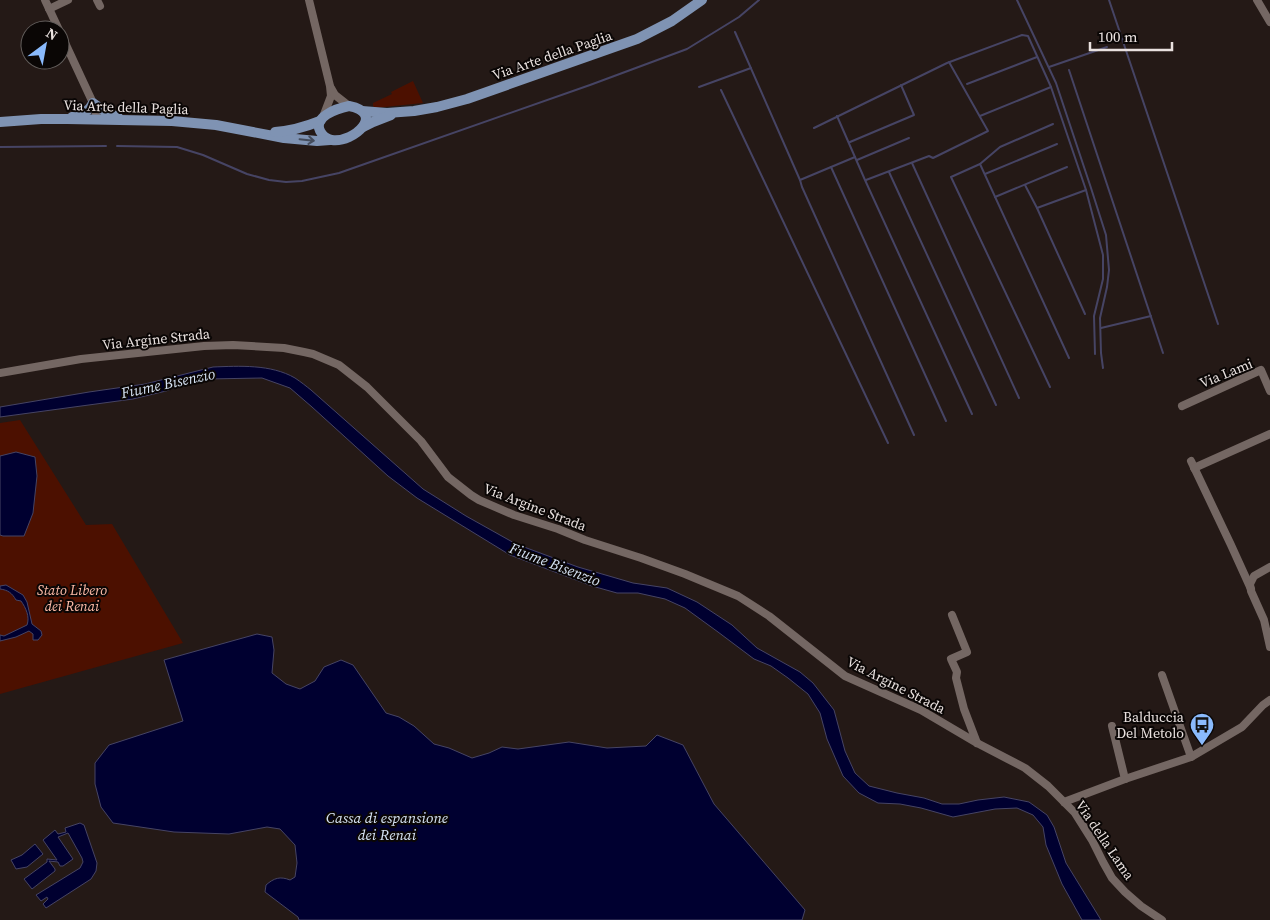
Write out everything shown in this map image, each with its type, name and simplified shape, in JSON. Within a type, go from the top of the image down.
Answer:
[{"type":"main road","name":"Via Arte della Paglia","points":[[250,131],[288,131],[309,126],[331,112],[349,106],[360,108],[362,111],[401,112],[431,109],[467,99],[637,39],[672,21],[702,0]]},
{"type":"main road","points":[[66,119],[87,111],[93,103],[107,113],[130,121]]},
{"type":"main road","points":[[362,111],[366,122],[363,127]]},
{"type":"main road","name":"Via Arte della Paglia","points":[[0,122],[66,119],[172,122],[216,125],[284,138],[317,141],[344,138],[386,116],[401,112]]},
{"type":"main road","points":[[322,119],[320,131],[323,136],[330,140]]},
{"type":"street","points":[[45,0],[54,20]]},
{"type":"street","points":[[49,9],[68,0]]},
{"type":"street","points":[[309,0],[330,86],[331,96],[322,119]]},
{"type":"street","points":[[1257,0],[1270,22]]},
{"type":"street","points":[[70,53],[93,103],[98,120]]},
{"type":"street","points":[[330,86],[336,95],[349,106]]},
{"type":"street","name":"Via Argine Strada","points":[[0,372],[81,359],[204,346],[233,345],[284,348],[313,354],[339,365],[367,387],[421,441],[448,477],[479,500],[514,515],[685,574],[738,596],[769,616],[844,676],[921,710],[977,743]]},
{"type":"street","name":"Via Lami","points":[[1182,406],[1261,370],[1270,391]]},
{"type":"street","points":[[1270,434],[1192,465],[1231,545],[1264,620],[1270,644]]},
{"type":"street","points":[[1250,589],[1253,577],[1270,567]]},
{"type":"street","points":[[952,615],[966,652],[951,659],[957,672],[956,678],[964,709],[977,743]]},
{"type":"street","points":[[1162,675],[1191,757]]},
{"type":"street","points":[[1064,802],[1191,757],[1242,727],[1270,700]]},
{"type":"street","points":[[1112,726],[1126,779]]},
{"type":"street","name":"Via della Lama","points":[[977,743],[1025,768],[1048,786],[1075,813],[1112,878],[1141,906],[1162,920]]},
{"type":"green space","points":[[413,81],[423,103],[375,108],[373,106],[373,103]]},
{"type":"green space","name":"Stato Libero dei Renai","points":[[20,420],[86,525],[112,524],[183,643],[0,694],[0,423]]},
{"type":"water","name":"Fiume Bisenzio","points":[[244,366],[265,368],[286,373],[295,378],[423,489],[516,544],[578,567],[633,583],[667,588],[697,602],[732,625],[757,648],[800,672],[813,683],[834,710],[845,751],[855,773],[869,786],[924,798],[942,804],[959,804],[1004,797],[1029,802],[1047,815],[1054,827],[1066,863],[1101,920],[1082,920],[1062,884],[1046,845],[1043,827],[1033,815],[1017,808],[995,809],[953,817],[900,804],[878,803],[859,793],[843,776],[827,739],[820,713],[808,694],[788,678],[771,666],[754,659],[685,608],[665,599],[638,593],[617,593],[592,586],[510,555],[417,498],[388,476],[290,388],[262,378],[208,379],[187,383],[166,391],[133,399],[0,417],[0,407],[145,384],[213,367]]},
{"type":"water","points":[[16,452],[35,457],[37,476],[33,513],[24,536],[3,536],[0,535],[0,456]]},
{"type":"water","points":[[6,585],[23,595],[27,602],[32,624],[41,631],[42,635],[38,640],[33,640],[33,634],[29,631],[0,641],[0,635],[4,636],[27,625],[28,622],[27,613],[21,601],[16,600],[8,591],[0,589],[0,586]]},
{"type":"water","name":"Cassa di espansione dei Renai","points":[[257,634],[272,637],[274,650],[272,673],[286,684],[300,689],[315,681],[324,667],[341,660],[353,665],[386,713],[399,717],[414,726],[434,744],[472,758],[502,747],[518,749],[569,742],[607,748],[646,746],[657,735],[683,745],[714,804],[805,910],[802,920],[299,920],[298,917],[265,892],[266,885],[274,879],[283,878],[290,880],[295,877],[297,863],[295,845],[280,829],[267,827],[229,834],[174,832],[113,823],[101,807],[95,784],[95,763],[109,745],[183,721],[164,660]]},
{"type":"water","points":[[80,823],[84,825],[97,863],[96,871],[91,879],[46,908],[43,904],[48,899],[47,897],[41,901],[36,895],[80,868],[83,862],[68,833],[58,837],[73,859],[63,866],[60,866],[58,862],[49,861],[55,871],[32,889],[24,879],[47,862],[47,859],[57,860],[43,840],[55,830],[58,834],[66,832],[65,828]]},
{"type":"water","points":[[35,844],[43,854],[27,867],[16,869],[11,860],[22,855]]},
{"type":"waterway","points":[[117,146],[177,147],[203,155],[247,174],[269,180],[302,181],[339,173],[687,49],[739,17],[759,0]]},
{"type":"waterway","points":[[1017,0],[1056,83],[1106,235],[1109,270],[1100,318],[1103,368]]},
{"type":"waterway","points":[[1109,0],[1218,324]]},
{"type":"waterway","points":[[735,32],[802,187],[914,435]]},
{"type":"waterway","points":[[814,128],[947,63],[1022,35],[1028,36],[1051,87],[1086,190],[1103,255],[1103,279],[1094,316],[1095,354]]},
{"type":"waterway","points":[[1049,67],[1107,47]]},
{"type":"waterway","points":[[967,84],[1037,57]]},
{"type":"waterway","points":[[866,180],[929,156],[933,158],[988,131],[949,62]]},
{"type":"waterway","points":[[699,87],[751,68]]},
{"type":"waterway","points":[[1069,70],[1163,353]]},
{"type":"waterway","points":[[850,142],[914,115],[901,85]]},
{"type":"waterway","points":[[980,116],[1051,87]]},
{"type":"waterway","points":[[721,90],[888,443]]},
{"type":"waterway","points":[[837,116],[972,414]]},
{"type":"waterway","points":[[1050,387],[951,177],[980,164],[1000,147],[1053,124]]},
{"type":"waterway","points":[[857,160],[909,138]]},
{"type":"waterway","points":[[985,174],[1057,144]]},
{"type":"waterway","points":[[0,147],[106,146]]},
{"type":"waterway","points":[[800,180],[855,157]]},
{"type":"waterway","points":[[912,163],[1019,398]]},
{"type":"waterway","points":[[980,164],[1069,358]]},
{"type":"waterway","points":[[831,167],[946,421]]},
{"type":"waterway","points":[[995,197],[1067,167]]},
{"type":"waterway","points":[[889,172],[996,405]]},
{"type":"waterway","points":[[1025,185],[1085,314]]},
{"type":"waterway","points":[[1037,208],[1086,190]]},
{"type":"waterway","points":[[1101,328],[1151,316]]},
{"type":"place","name":"Balduccia Del Metolo","points":[[1202,746]]}]
